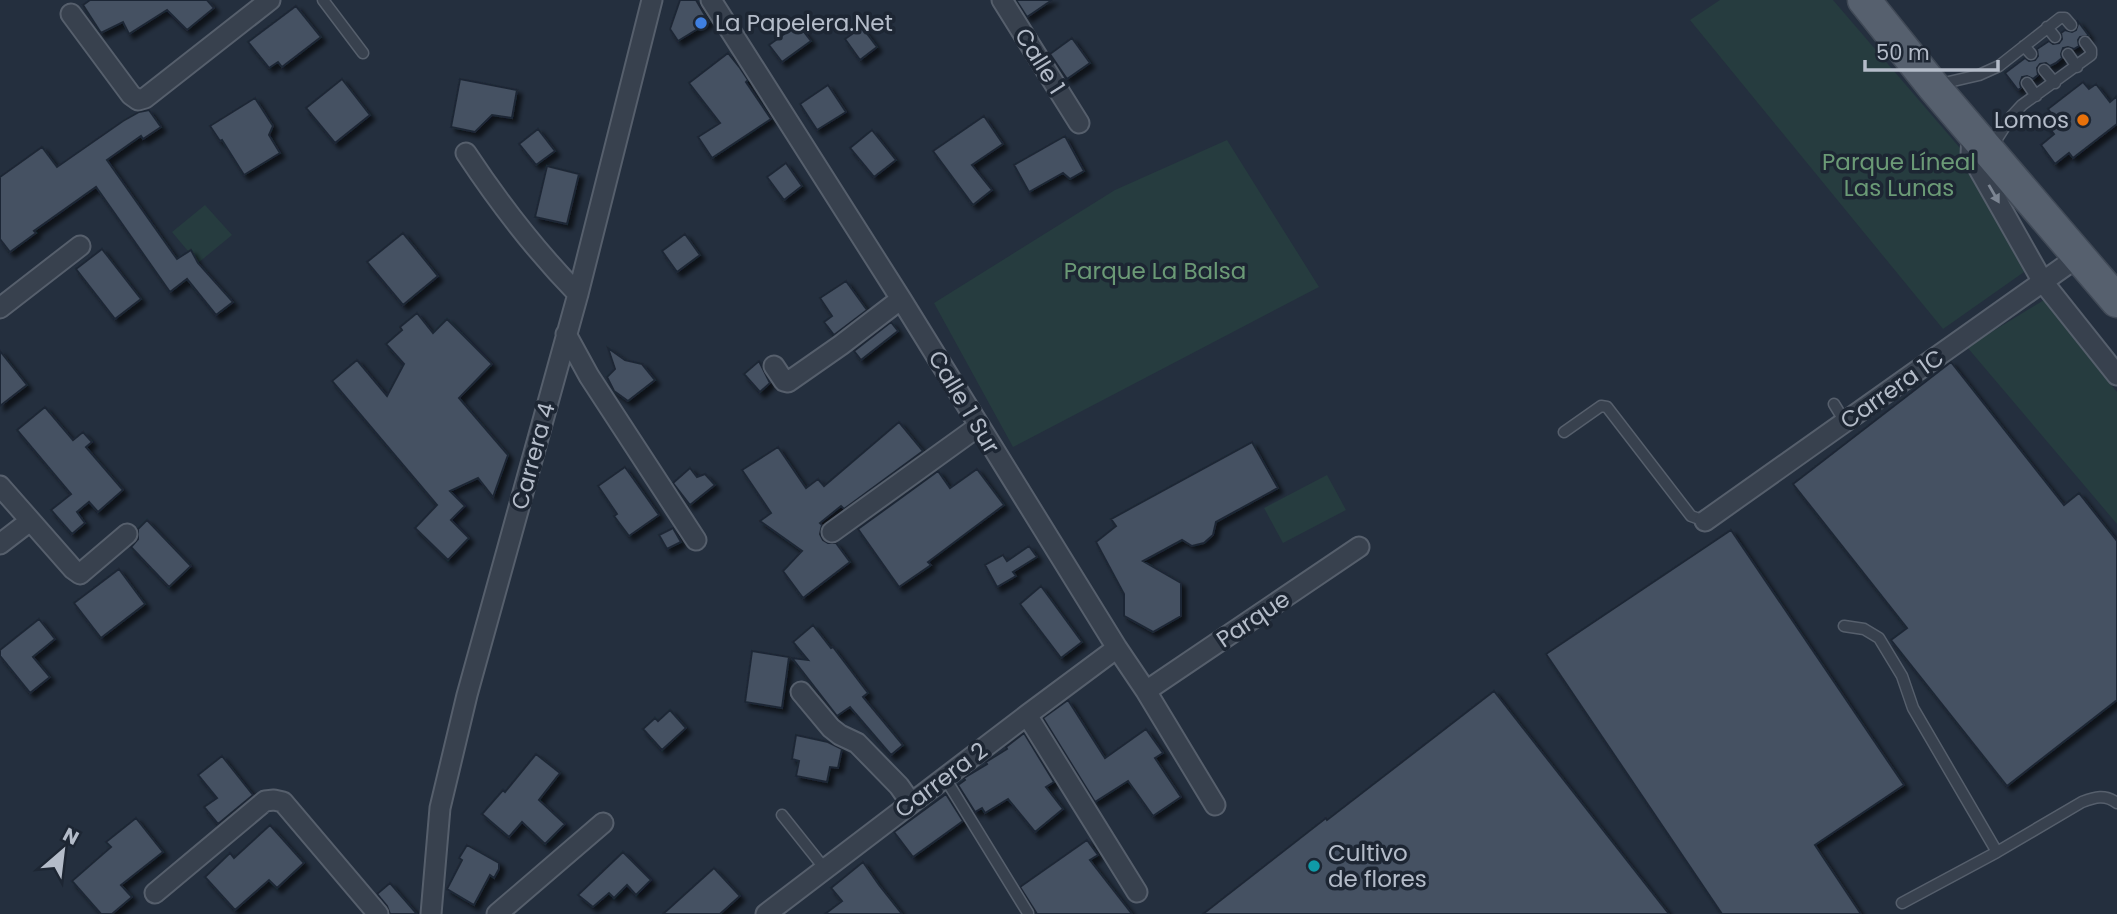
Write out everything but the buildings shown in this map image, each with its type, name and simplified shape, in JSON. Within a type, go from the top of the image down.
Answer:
[{"type":"main road","points":[[1864,0],[1980,142],[2117,301]]},
{"type":"street","name":"Carrera 4","points":[[431,914],[440,808],[471,682],[578,293],[652,0]]},
{"type":"street","name":"Calle 1 Sur","points":[[711,0],[901,299],[1215,805]]},
{"type":"street","name":"Calle 1","points":[[1002,0],[1079,123]]},
{"type":"street","points":[[71,14],[138,100],[145,98],[264,2]]},
{"type":"street","points":[[1980,142],[1971,155],[2043,282],[2117,375]]},
{"type":"street","points":[[466,153],[494,194],[578,293]]},
{"type":"street","points":[[0,308],[80,246]]},
{"type":"street","name":"Carrera 1C","points":[[1704,521],[2079,256]]},
{"type":"street","points":[[774,366],[784,381],[788,382],[901,299]]},
{"type":"street","points":[[566,334],[589,376],[696,540]]},
{"type":"street","points":[[832,532],[978,426]]},
{"type":"street","points":[[0,486],[77,572],[84,572],[127,534]]},
{"type":"street","points":[[0,544],[30,521]]},
{"type":"street","name":"Parque","points":[[1146,691],[1359,547]]},
{"type":"street","name":"Carrera 2","points":[[766,914],[1117,648]]},
{"type":"street","points":[[801,692],[831,728],[857,743],[899,786],[911,803]]},
{"type":"street","points":[[1027,715],[1138,892]]},
{"type":"street","points":[[155,893],[265,801],[274,800],[282,802],[378,914]]},
{"type":"street","points":[[497,914],[603,823]]},
{"type":"lane","points":[[323,0],[363,53]]},
{"type":"lane","points":[[1933,86],[1979,75],[2011,62],[2027,50],[2047,27],[2062,17],[2071,25]]},
{"type":"lane","points":[[2047,27],[2055,37]]},
{"type":"lane","points":[[1980,142],[2022,105],[2091,55],[2085,42]]},
{"type":"lane","points":[[2067,54],[2077,66]]},
{"type":"lane","points":[[2044,70],[2055,83]]},
{"type":"lane","points":[[2027,83],[2036,96]]},
{"type":"lane","points":[[1834,404],[1845,422]]},
{"type":"lane","points":[[1564,432],[1601,407],[1607,407],[1691,516],[1704,521]]},
{"type":"lane","points":[[1844,626],[1864,629],[1879,638],[1902,676],[1913,708],[1997,852]]},
{"type":"lane","points":[[945,778],[1028,913]]},
{"type":"lane","points":[[1902,903],[2096,796],[2110,798],[2117,803]]},
{"type":"lane","points":[[782,815],[825,869]]},
{"type":"green space","name":"Parque Líneal Las Lunas","points":[[1720,0],[1833,0],[1960,148],[2024,272],[1943,329],[1690,20]]},
{"type":"green space","name":"Parque La Balsa","points":[[1227,140],[1319,287],[1013,447],[934,303],[1115,190]]},
{"type":"green space","points":[[205,205],[232,235],[198,263],[172,232]]},
{"type":"green space","points":[[2044,300],[2117,392],[2117,524],[1967,347]]},
{"type":"green space","points":[[1327,475],[1346,510],[1283,543],[1264,508]]},
{"type":"place","name":"La Papelera.Net","points":[[701,23]]},
{"type":"place","name":"Lomos","points":[[2083,120]]},
{"type":"place","name":"Cultivo de flores","points":[[1314,866]]}]
